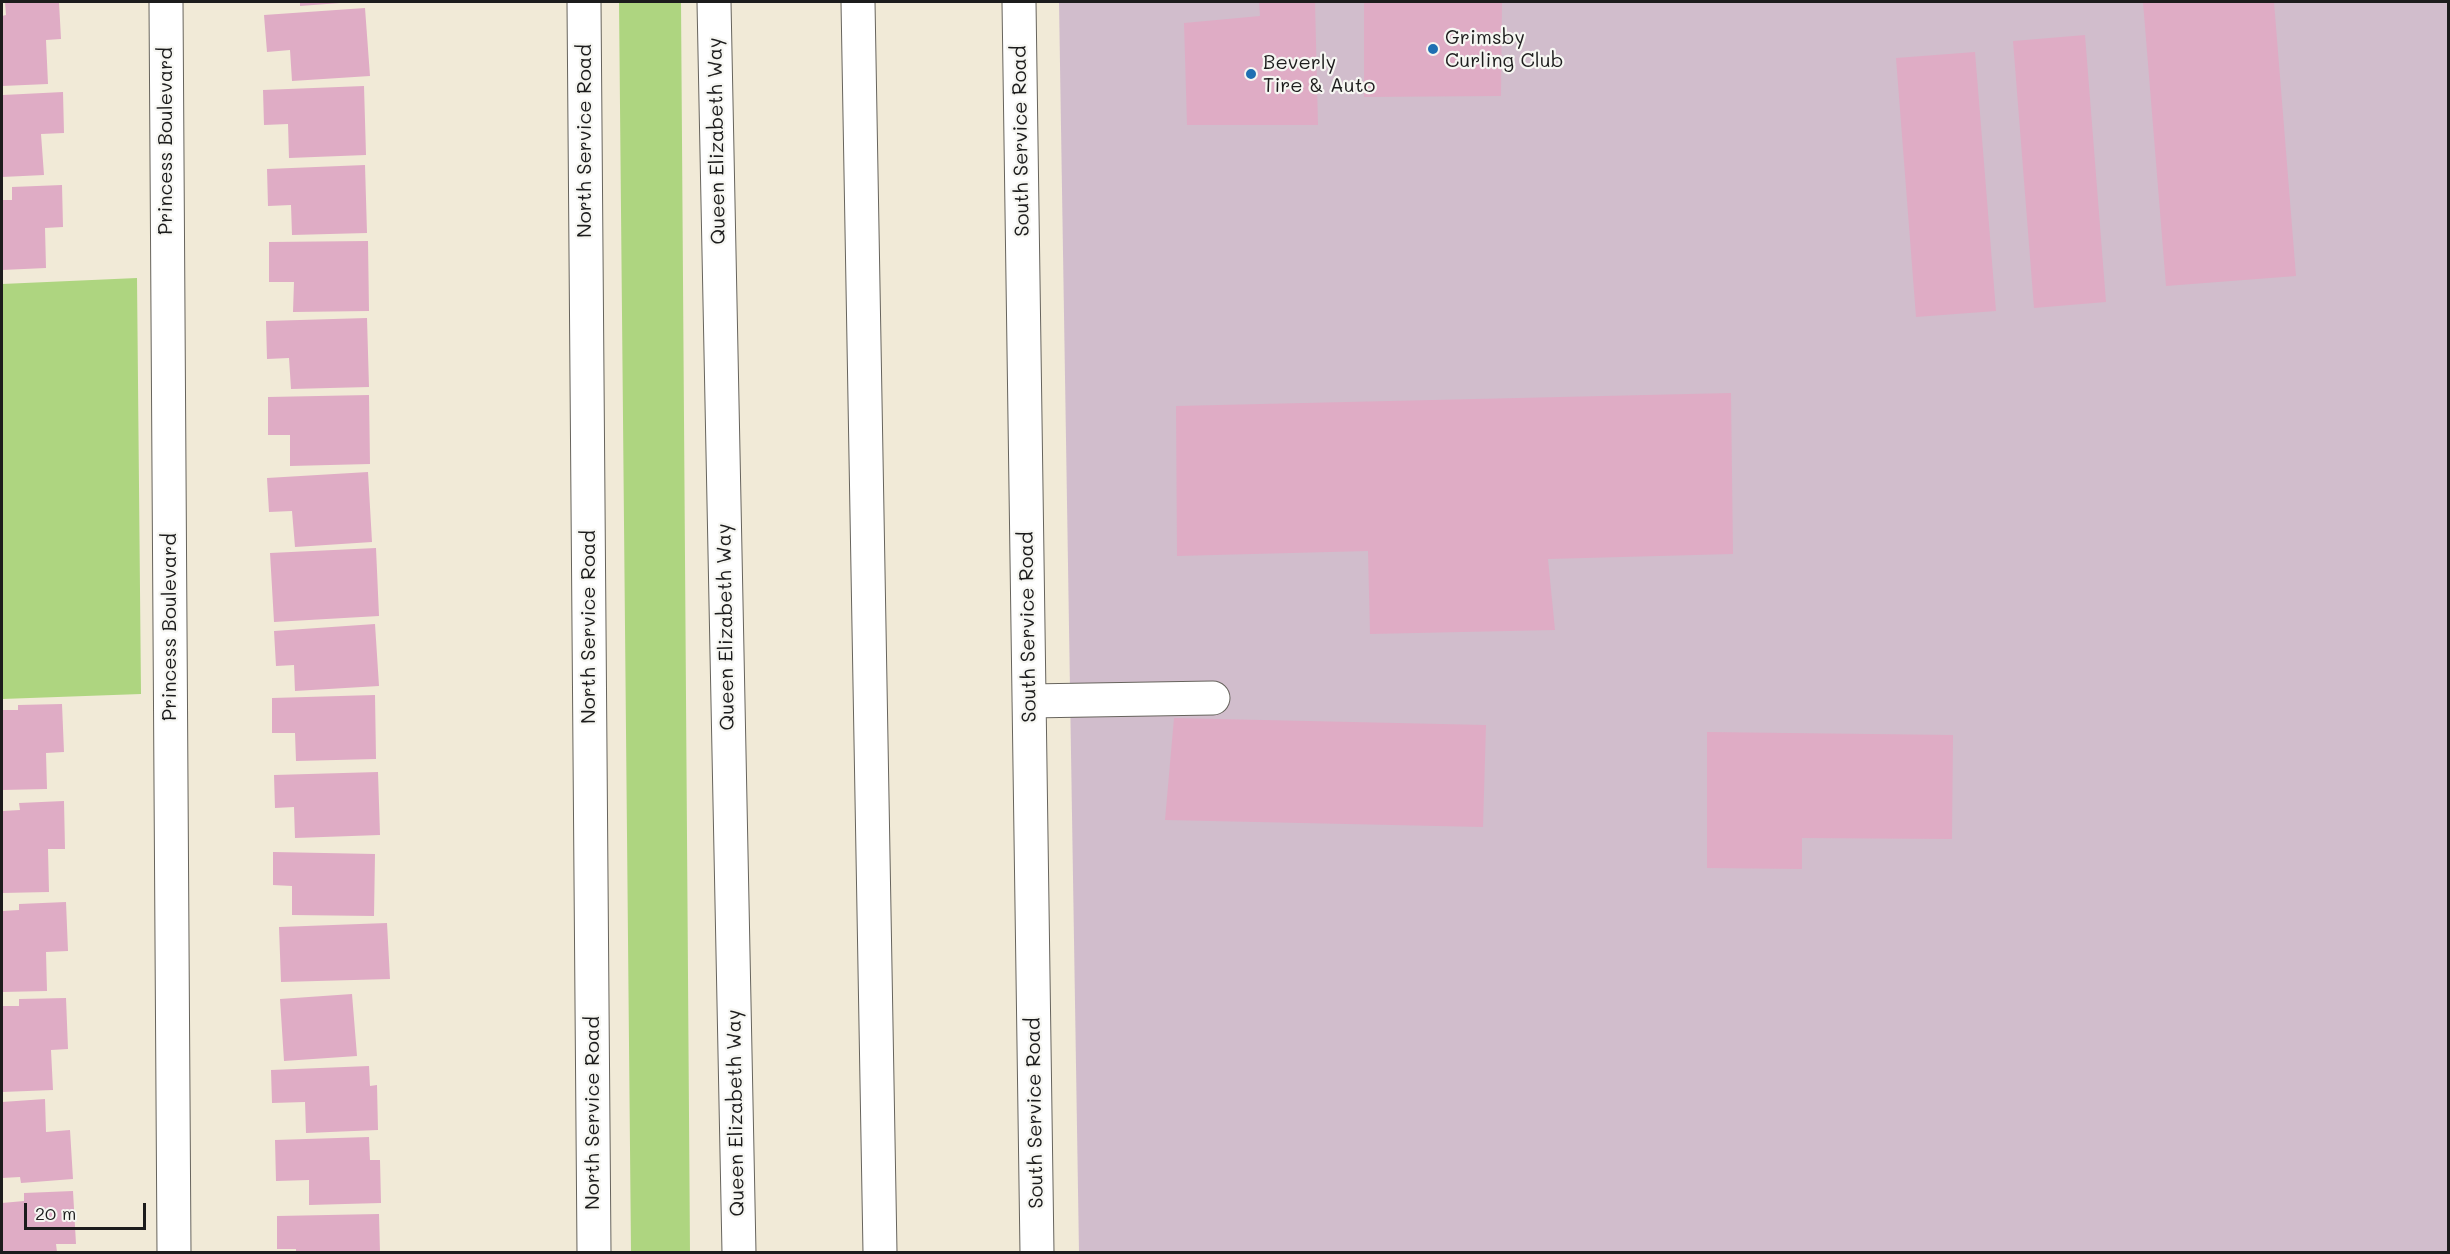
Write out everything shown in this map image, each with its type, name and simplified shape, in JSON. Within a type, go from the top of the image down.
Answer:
[{"type":"main road","name":"Princess Boulevard","points":[[166,2],[174,1252]]},
{"type":"main road","name":"North Service Road","points":[[584,2],[594,1252]]},
{"type":"main road","name":"Queen Elizabeth Way","points":[[714,2],[739,1252]]},
{"type":"main road","points":[[858,2],[880,1252]]},
{"type":"main road","name":"South Service Road","points":[[1019,2],[1036,1252]]},
{"type":"main road","points":[[1029,701],[1213,698]]},
{"type":"shaded area","points":[[1059,2],[2448,2],[2448,1252],[1079,1252]]},
{"type":"green space","points":[[619,2],[681,2],[690,1252],[631,1252]]},
{"type":"green space","points":[[137,278],[141,694],[2,699],[2,284]]},
{"type":"building","points":[[5,2],[59,2],[61,39],[46,40],[48,84],[2,86],[2,16],[6,15]]},
{"type":"building","points":[[300,2],[340,2],[340,3],[300,6]]},
{"type":"building","name":"Beverly Tire & Auto","points":[[1259,2],[1315,2],[1318,125],[1187,125],[1184,23],[1260,16]]},
{"type":"building","name":"Grimsby Curling Club","points":[[1364,2],[1502,2],[1501,96],[1364,97]]},
{"type":"building","points":[[2143,2],[2274,2],[2296,276],[2166,286]]},
{"type":"building","points":[[365,8],[370,76],[292,81],[290,50],[267,52],[264,15]]},
{"type":"building","points":[[2085,35],[2106,302],[2034,308],[2013,41]]},
{"type":"building","points":[[1975,52],[1996,311],[1916,317],[1896,58]]},
{"type":"building","points":[[364,86],[366,155],[289,158],[288,124],[264,125],[263,90]]},
{"type":"building","points":[[63,92],[64,133],[41,134],[44,175],[2,177],[3,95]]},
{"type":"building","points":[[365,165],[367,233],[292,235],[291,205],[268,206],[267,169]]},
{"type":"building","points":[[62,185],[63,227],[45,228],[46,268],[2,270],[2,200],[12,200],[12,187]]},
{"type":"building","points":[[368,241],[369,311],[293,312],[294,282],[269,282],[269,242]]},
{"type":"building","points":[[367,318],[369,387],[291,389],[289,358],[267,359],[266,321]]},
{"type":"building","points":[[1731,393],[1733,554],[1548,559],[1555,630],[1370,634],[1368,551],[1177,556],[1176,406]]},
{"type":"building","points":[[369,395],[370,464],[290,466],[290,435],[268,435],[268,397]]},
{"type":"building","points":[[368,472],[372,542],[295,547],[292,511],[269,512],[267,478]]},
{"type":"building","points":[[376,548],[379,616],[274,622],[270,553]]},
{"type":"building","points":[[375,624],[379,686],[295,691],[294,665],[276,666],[274,631]]},
{"type":"building","points":[[375,695],[376,759],[296,761],[295,733],[272,733],[272,698]]},
{"type":"building","points":[[62,704],[64,752],[46,753],[47,789],[2,790],[2,710],[18,710],[18,705]]},
{"type":"building","points":[[1174,718],[1486,725],[1483,827],[1165,820]]},
{"type":"building","points":[[1707,732],[1953,735],[1952,839],[1802,838],[1802,869],[1707,868]]},
{"type":"building","points":[[378,772],[380,835],[295,838],[294,807],[275,808],[274,775]]},
{"type":"building","points":[[64,801],[65,849],[48,849],[49,892],[2,893],[2,811],[20,810],[19,803]]},
{"type":"building","points":[[273,852],[375,854],[374,916],[292,915],[292,886],[273,885]]},
{"type":"building","points":[[66,902],[68,951],[46,952],[47,991],[2,992],[2,911],[19,910],[19,904]]},
{"type":"building","points":[[387,923],[390,979],[281,982],[279,927]]},
{"type":"building","points":[[352,994],[357,1056],[284,1061],[280,999]]},
{"type":"building","points":[[66,998],[68,1049],[51,1050],[53,1090],[2,1092],[2,1006],[19,1006],[19,999]]},
{"type":"building","points":[[369,1066],[370,1086],[377,1085],[378,1130],[306,1133],[305,1102],[272,1103],[271,1070]]},
{"type":"building","points":[[45,1099],[46,1132],[70,1130],[73,1179],[21,1183],[20,1177],[2,1178],[2,1102]]},
{"type":"building","points":[[369,1137],[370,1160],[380,1160],[381,1203],[309,1205],[309,1180],[276,1181],[275,1140]]},
{"type":"building","points":[[73,1191],[76,1244],[56,1244],[57,1252],[2,1252],[2,1203],[24,1201],[24,1193]]},
{"type":"building","points":[[379,1214],[380,1252],[296,1252],[296,1249],[277,1249],[277,1216]]},
{"type":"place","name":"Grimsby Curling Club","points":[[1433,49]]},
{"type":"place","name":"Beverly Tire & Auto","points":[[1251,74]]}]
